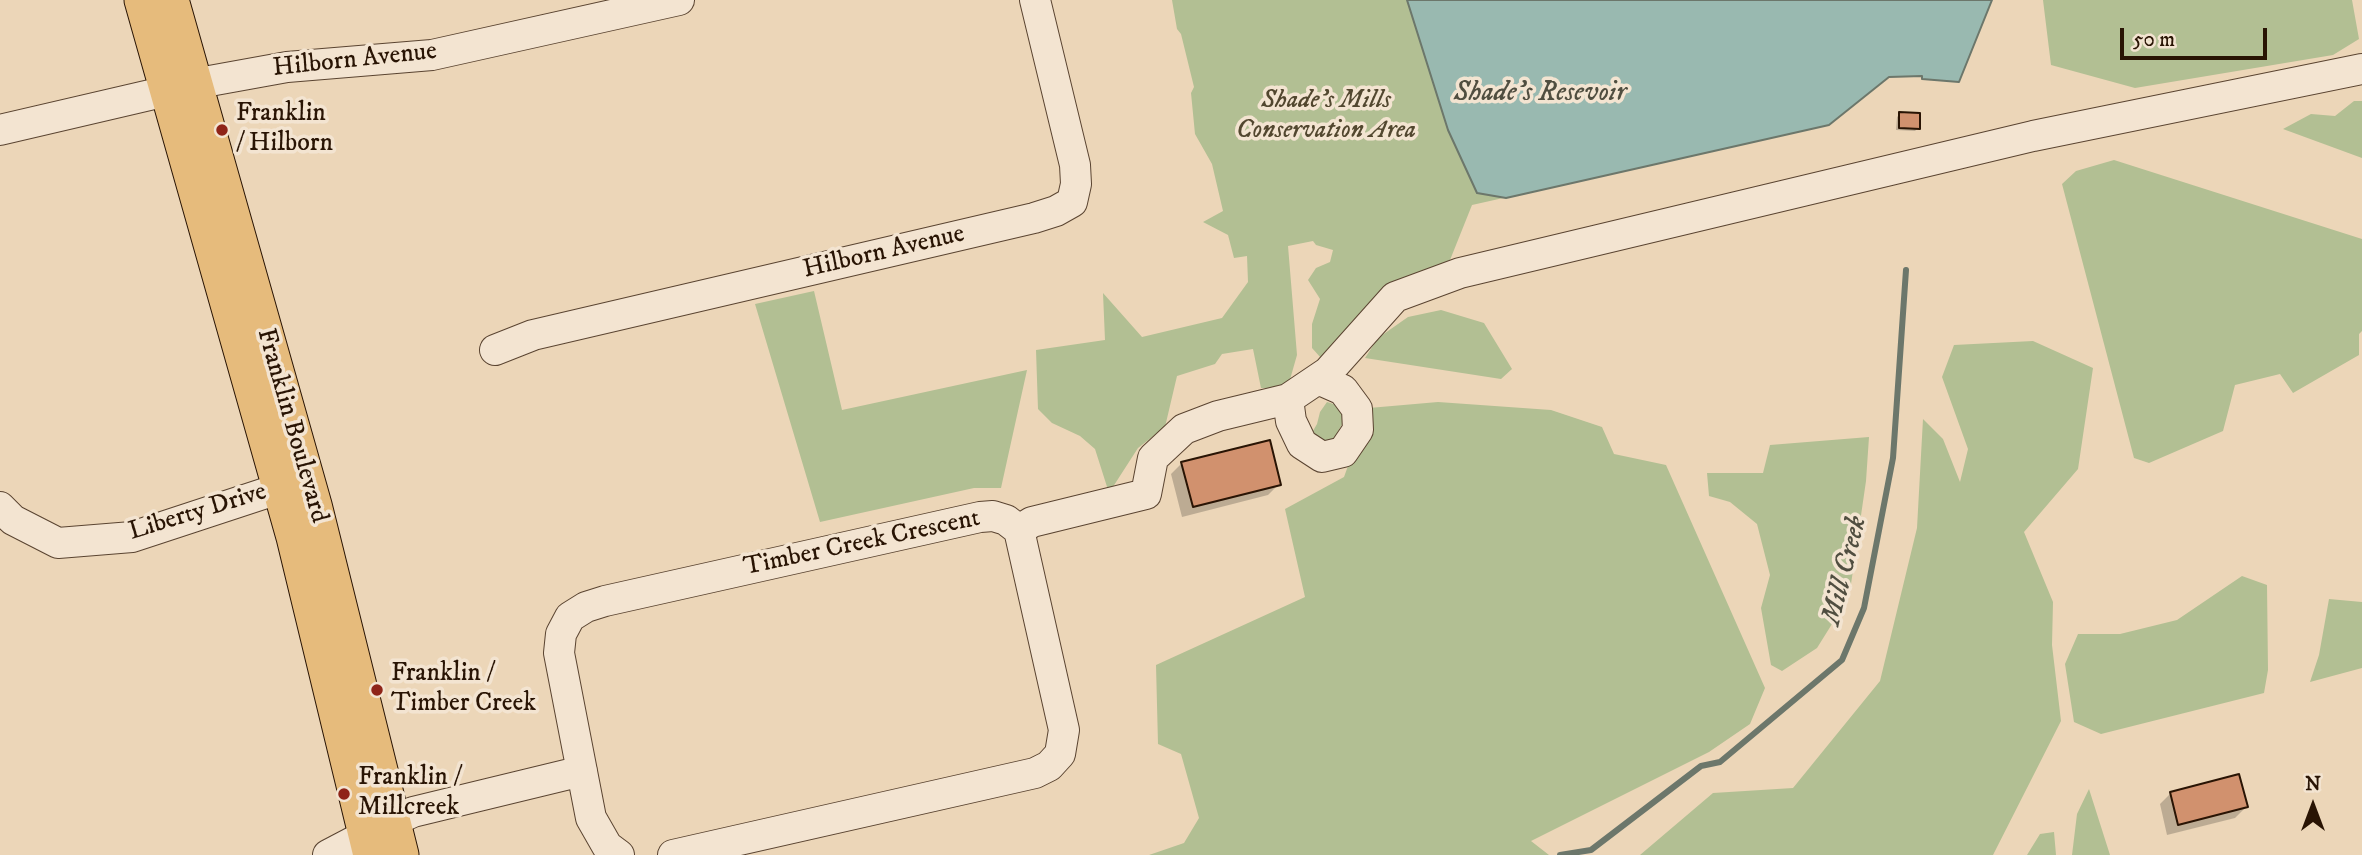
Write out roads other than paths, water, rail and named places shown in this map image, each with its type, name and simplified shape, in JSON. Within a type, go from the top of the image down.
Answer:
[{"type":"main road","name":"Franklin Boulevard","points":[[143,0],[180,88],[317,519],[383,841]]},
{"type":"main road","name":"Franklin Boulevard","points":[[170,0],[180,88],[281,488],[383,841]]},
{"type":"street","name":"Hilborn Avenue","points":[[0,130],[180,88],[288,67],[432,55],[679,0]]},
{"type":"street","name":"Hilborn Avenue","points":[[495,350],[533,335],[1034,218],[1072,202],[1076,184],[1075,165],[1035,0]]},
{"type":"street","points":[[1019,530],[1032,522],[1146,494],[1153,458],[1184,429],[1218,416],[1288,399],[1328,372],[1395,297],[1460,273],[2033,136],[2362,69]]},
{"type":"street","points":[[1288,399],[1291,421],[1302,444],[1322,457],[1343,452],[1358,430],[1357,409],[1343,390],[1318,379]]},
{"type":"street","name":"Liberty Drive","points":[[0,508],[13,520],[58,543],[132,537],[281,488]]},
{"type":"street","name":"Timber Creek Crescent","points":[[619,855],[607,846],[591,818],[559,653],[561,634],[570,617],[586,607],[605,601],[980,517],[993,516],[1006,520],[1019,530],[1064,730],[1060,754],[1049,766],[1035,772],[673,855]]},
{"type":"street","points":[[328,855],[383,841],[413,812],[582,771]]},
{"type":"water","name":"Shade’s Resevoir","points":[[1407,0],[1992,0],[1959,82],[1922,79],[1922,76],[1889,77],[1829,125],[1506,198],[1477,193],[1448,130]]},
{"type":"waterway","name":"Mill Creek","points":[[1560,855],[1591,850],[1701,766],[1720,762],[1842,660],[1864,608],[1893,458],[1906,270]]},
{"type":"place","name":"Franklin / Hilborn","points":[[222,130]]},
{"type":"place","name":"Franklin / Timber Creek","points":[[377,690]]},
{"type":"place","name":"Franklin / Millcreek","points":[[344,794]]},
{"type":"park label","name":"Shade’s Mills Conservation Area","points":[[1326,117]]}]
